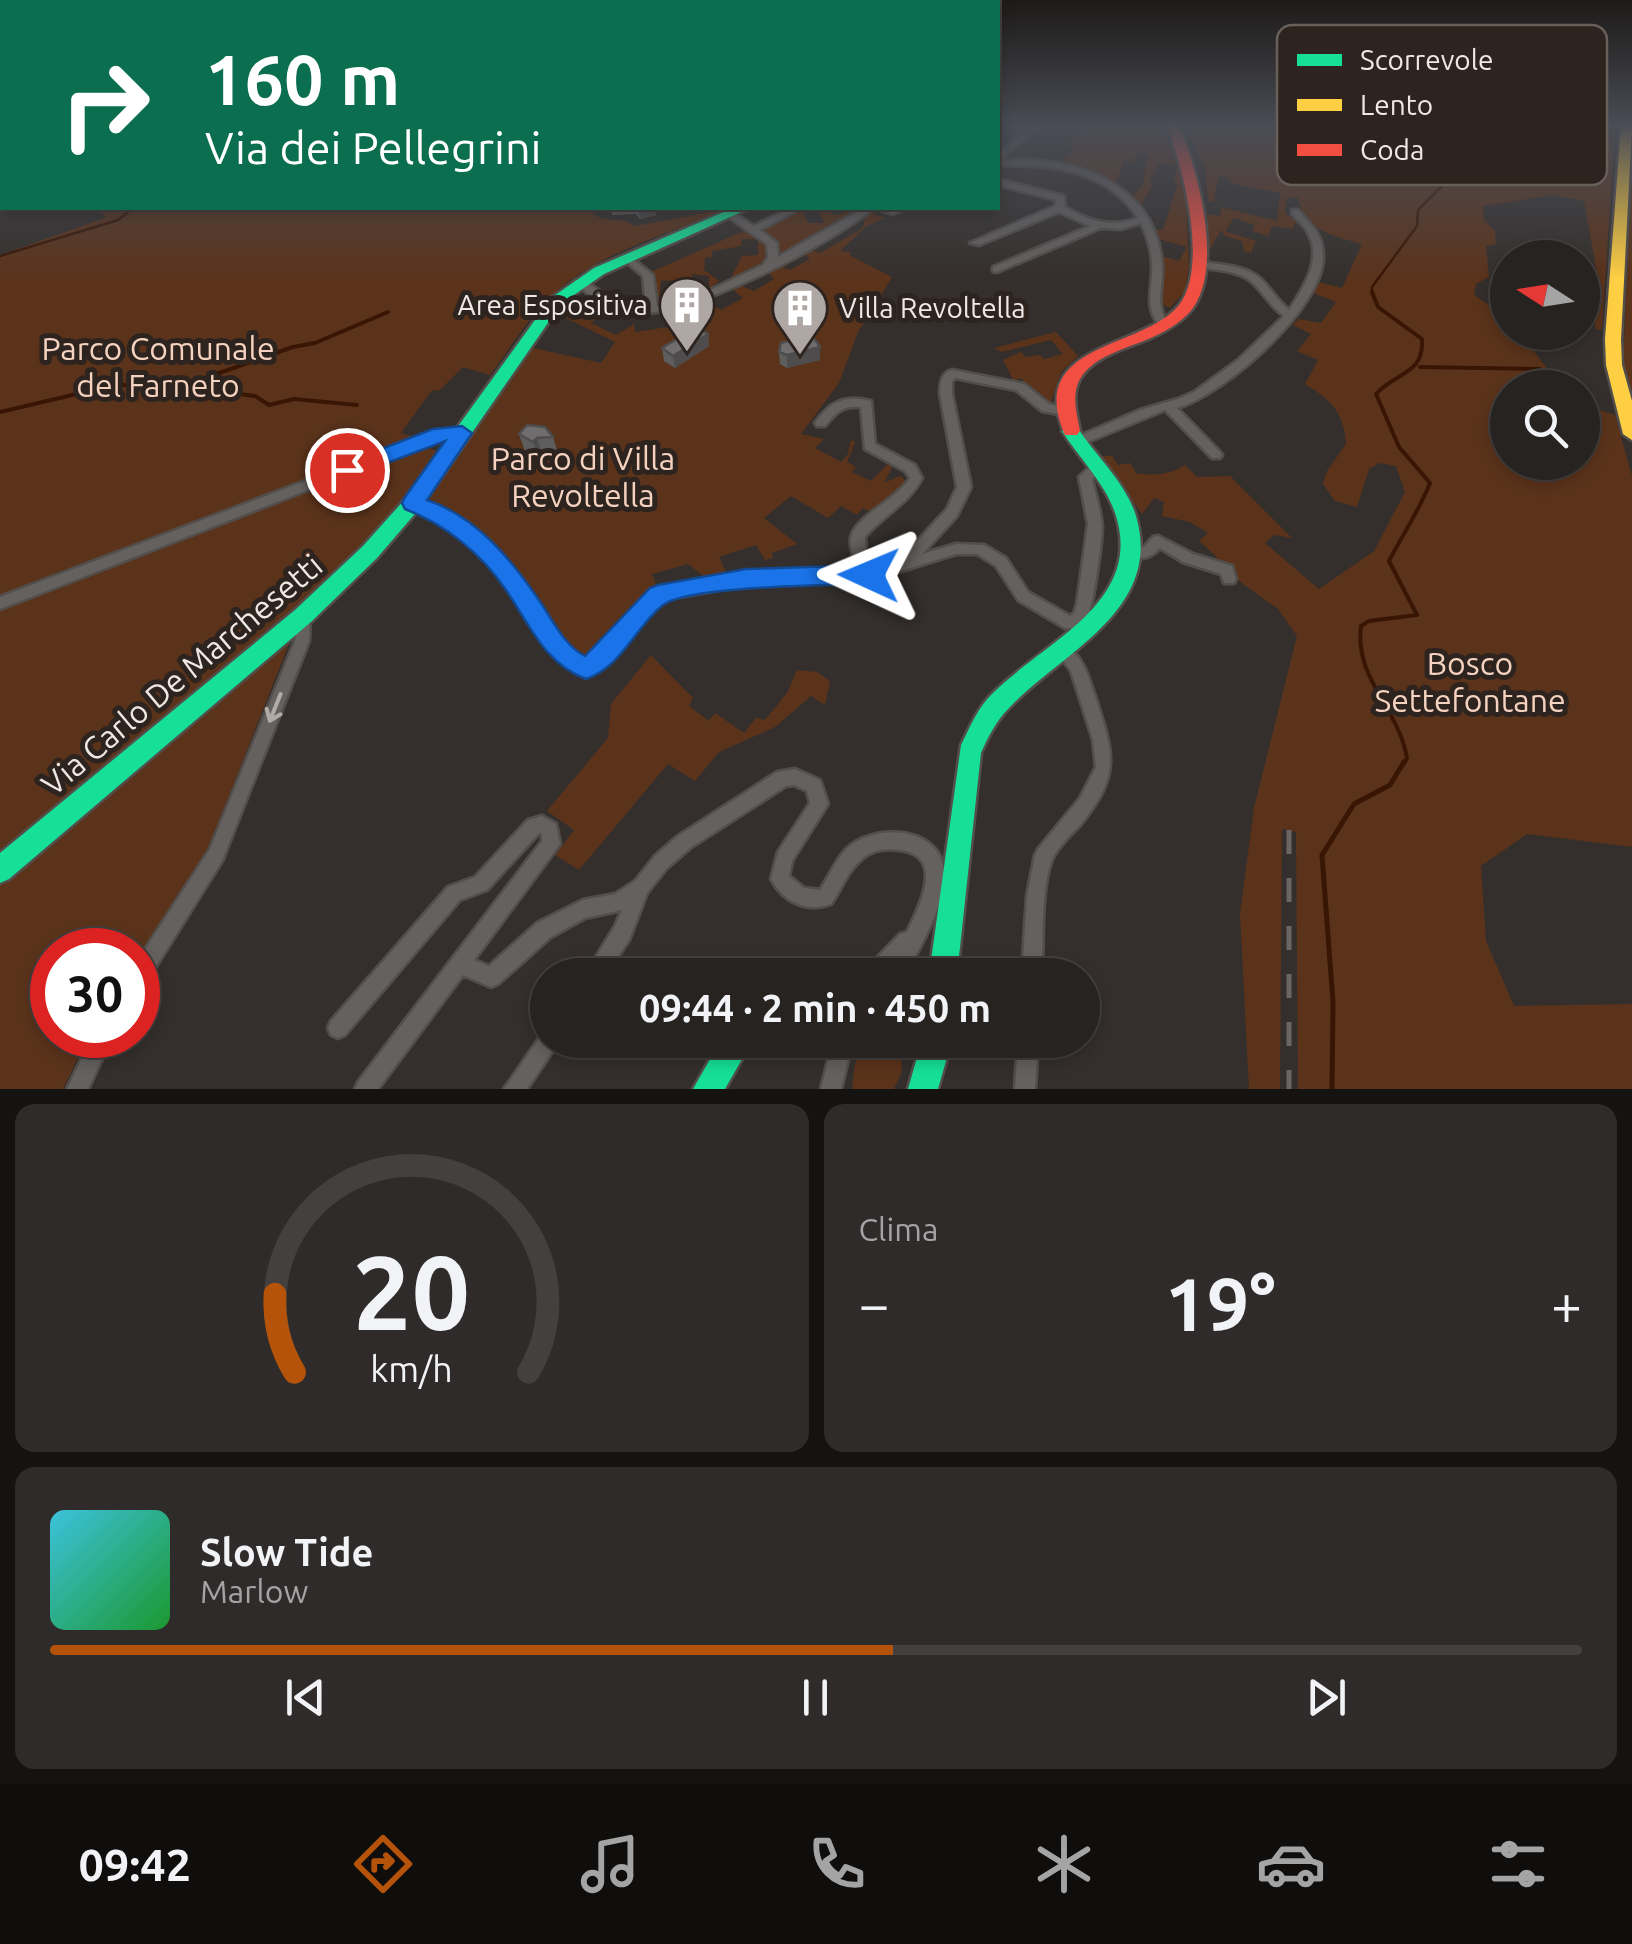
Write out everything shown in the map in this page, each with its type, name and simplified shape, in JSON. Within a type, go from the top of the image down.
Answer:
[{"type":"main road","points":[[946,958],[969,753],[976,732],[1002,695],[1100,618],[1126,574],[1131,552],[1124,508],[1076,442],[1064,411],[1065,393],[1080,368],[1116,344],[1163,324],[1194,294],[1198,264],[1192,177]]},
{"type":"main road","points":[[1624,177],[1613,339],[1614,365],[1632,434]]},
{"type":"main road","name":"Via Carlo De Marchesetti","points":[[0,870],[303,616],[370,552],[412,503],[550,308],[579,282],[736,211]]},
{"type":"main road","points":[[708,1089],[727,1058]]},
{"type":"main road","points":[[923,1089],[930,1058]]},
{"type":"street","points":[[1098,177],[1118,190],[1143,220],[1155,244],[1156,314],[1163,324]]},
{"type":"street","points":[[1000,183],[1061,198],[1060,208]]},
{"type":"street","points":[[976,243],[1060,208],[1098,226],[1128,228],[1143,220]]},
{"type":"street","points":[[753,230],[792,210]]},
{"type":"street","points":[[579,282],[624,310],[652,310],[711,294],[866,210]]},
{"type":"street","points":[[736,211],[774,246],[767,264]]},
{"type":"street","points":[[1076,442],[1196,396],[1234,369],[1292,316],[1310,288],[1316,256],[1310,227],[1295,212]]},
{"type":"street","points":[[997,269],[1098,226]]},
{"type":"street","points":[[628,258],[648,276],[652,310]]},
{"type":"street","points":[[1198,264],[1249,276],[1260,284],[1268,299],[1292,316]]},
{"type":"street","points":[[903,566],[952,512],[964,487],[946,394],[946,382],[952,374],[1020,387],[1046,408],[1064,411]]},
{"type":"street","points":[[821,423],[833,405],[867,404],[869,446],[910,468],[916,478],[911,488],[873,518],[858,536],[859,552],[869,575]]},
{"type":"street","points":[[1168,407],[1216,455]]},
{"type":"street","points":[[0,603],[415,444],[458,439]]},
{"type":"street","points":[[412,503],[440,513],[486,549],[512,579],[559,650],[570,662],[586,668],[598,662],[658,594],[746,579],[869,575],[956,549],[979,549],[1001,562],[1023,596],[1070,624],[1080,617],[1084,604],[1095,524],[1085,476],[1097,468]]},
{"type":"street","points":[[1131,552],[1146,553],[1158,541],[1163,542],[1179,554],[1227,570],[1229,578]]},
{"type":"street","points":[[160,943],[216,855],[233,818],[302,642],[303,616]]},
{"type":"street","points":[[1033,958],[1036,896],[1044,855],[1086,804],[1104,768],[1101,740],[1078,668],[1064,650]]},
{"type":"street","points":[[606,958],[622,934],[641,887],[660,862],[783,778],[795,776],[814,786],[819,804],[784,858],[780,879],[800,896],[825,898],[856,852],[892,842],[927,848],[933,857],[935,876],[903,958]]},
{"type":"street","points":[[338,1028],[454,892],[481,884],[522,836],[542,824],[550,830],[551,844],[365,1089]]},
{"type":"street","points":[[460,964],[491,977],[544,930],[584,909],[619,902],[641,887]]},
{"type":"street","points":[[890,958],[914,933]]},
{"type":"street","points":[[77,1089],[92,1058]]},
{"type":"street","points":[[514,1089],[537,1058]]},
{"type":"street","points":[[831,1089],[839,1058]]},
{"type":"street","points":[[1025,1089],[1027,1058]]},
{"type":"green space","points":[[1144,177],[1152,177],[1152,186],[1140,207],[1132,197],[1143,185]]},
{"type":"green space","name":"Bosco Settefontane","points":[[1206,177],[1218,177],[1214,201],[1208,202]]},
{"type":"green space","name":"Bosco Settefontane","points":[[1222,177],[1277,177],[1277,185],[1607,185],[1607,177],[1612,177],[1602,330],[1600,240],[1591,240],[1584,201],[1552,195],[1483,206],[1484,220],[1495,231],[1496,240],[1486,246],[1489,277],[1476,284],[1474,295],[1490,306],[1490,350],[1533,350],[1548,370],[1490,370],[1490,480],[1600,480],[1600,410],[1615,415],[1632,476],[1632,847],[1527,834],[1481,866],[1486,941],[1514,1006],[1632,1004],[1632,1089],[1298,1089],[1296,832],[1282,829],[1280,1089],[1249,1089],[1240,914],[1254,808],[1297,636],[1278,609],[1239,581],[1236,571],[1213,561],[1217,557],[1199,541],[1208,533],[1190,522],[1162,516],[1164,502],[1154,498],[1142,514],[1099,456],[1112,456],[1118,465],[1130,463],[1136,473],[1161,474],[1185,465],[1197,477],[1230,476],[1292,538],[1274,535],[1265,543],[1319,589],[1374,551],[1405,492],[1396,466],[1380,463],[1369,469],[1357,507],[1335,501],[1323,484],[1327,471],[1346,444],[1342,423],[1329,402],[1305,384],[1318,360],[1297,351],[1311,334],[1293,325],[1298,319],[1321,323],[1336,302],[1313,293],[1318,282],[1342,288],[1362,244],[1314,225],[1298,198],[1287,197],[1285,213],[1300,224],[1294,224],[1293,229],[1272,226],[1268,236],[1252,231],[1255,225],[1234,218],[1225,231],[1256,241],[1251,253],[1244,251],[1242,241],[1225,236],[1221,230],[1209,251],[1207,214],[1220,216],[1221,207],[1277,221],[1280,193],[1230,183],[1231,179]]},
{"type":"green space","points":[[1631,177],[1632,177],[1632,407],[1623,364]]},
{"type":"green space","points":[[1174,179],[1185,179],[1189,267],[1185,291],[1170,308],[1162,304],[1162,256],[1179,261],[1187,247],[1159,239],[1156,230],[1163,230],[1177,185]]},
{"type":"green space","name":"Parco Comunale del Farneto","points":[[98,210],[588,210],[599,217],[635,226],[726,210],[609,257],[565,284],[538,309],[490,375],[463,367],[439,391],[432,390],[401,433],[411,436],[411,441],[43,578],[0,598],[0,255],[107,217]]},
{"type":"green space","points":[[799,210],[803,210],[808,223],[824,223],[818,210],[837,215],[856,210],[777,255],[776,240],[760,230]]},
{"type":"green space","name":"Parco di Villa Revoltella","points":[[871,213],[885,218],[867,226],[840,251],[852,252],[849,255],[892,277],[858,332],[839,383],[801,434],[824,439],[815,448],[841,462],[848,454],[851,440],[855,442],[847,462],[856,467],[852,472],[871,481],[889,463],[893,465],[884,483],[900,476],[909,483],[874,513],[863,508],[857,515],[841,506],[828,518],[791,496],[764,518],[797,544],[772,553],[773,558],[765,560],[756,545],[719,557],[727,574],[706,578],[688,564],[652,574],[658,589],[593,659],[582,662],[491,544],[448,509],[424,497],[529,347],[601,363],[615,342],[556,313],[563,308],[580,316],[599,300],[610,307],[591,323],[616,335],[634,324],[635,332],[668,327],[668,311],[674,309],[673,316],[681,325],[708,316],[706,302],[721,310],[743,298],[731,288],[737,284],[754,291],[774,279],[766,270],[773,264],[790,270],[810,259],[802,251],[807,248],[820,253],[863,228],[865,217]]},
{"type":"green space","points":[[746,230],[769,244],[763,262],[731,278],[742,256],[758,255],[758,239],[742,239],[741,246],[712,251],[712,257],[705,258],[704,270],[719,281],[709,289],[709,276],[692,274],[691,293],[679,298],[678,280],[661,281],[659,302],[651,272]]},
{"type":"green space","points":[[1056,332],[1078,356],[1061,372],[1050,405],[1018,384],[1024,381],[1020,378],[1014,381],[1003,360],[1021,352],[1025,357],[1040,355],[1044,359],[1063,354],[1051,340],[1002,352],[994,348]]},
{"type":"green space","name":"Parco Comunale del Farneto","points":[[427,447],[439,452],[438,457],[394,516],[296,610],[0,855],[0,609]]},
{"type":"green space","points":[[291,639],[206,854],[158,928],[30,928],[30,1058],[78,1058],[63,1089],[0,1089],[0,884]]},
{"type":"green space","points":[[651,655],[693,698],[689,706],[709,721],[715,713],[744,733],[756,718],[765,720],[787,693],[797,670],[817,672],[830,681],[825,705],[811,696],[775,727],[719,752],[695,781],[668,764],[579,870],[555,855],[574,830],[547,811],[608,738],[611,704]]},
{"type":"green space","points":[[858,1058],[901,1058],[902,1071],[894,1089],[852,1089]]},
{"type":"building","points":[[697,327],[708,334],[673,356],[662,348]]},
{"type":"building","points":[[812,335],[820,347],[787,355],[779,352],[781,343]]},
{"type":"building","points":[[527,425],[545,427],[553,437],[533,442],[519,434]]},
{"type":"waterway","points":[[1372,292],[1417,226],[1418,210],[1443,185]]},
{"type":"waterway","points":[[0,256],[118,220],[130,210]]},
{"type":"waterway","points":[[1372,292],[1378,307],[1422,339],[1419,360],[1414,366],[1376,394],[1399,447],[1430,483],[1389,561],[1417,615],[1369,621],[1361,626],[1364,662],[1402,740],[1407,758],[1403,765]]},
{"type":"waterway","points":[[202,379],[315,343],[388,312]]},
{"type":"waterway","points":[[1420,367],[1540,369]]},
{"type":"waterway","points":[[0,412],[119,384],[141,388],[199,380],[231,393],[255,396],[269,405],[294,399],[357,405]]},
{"type":"waterway","points":[[1332,1089],[1333,1002],[1322,855],[1354,804],[1390,785],[1404,762]]},
{"type":"railway","points":[[1289,830],[1289,1089]]},
{"type":"traffic: fast","points":[[0,870],[303,616],[370,552],[413,503],[556,301],[599,271],[738,210]]},
{"type":"traffic: fast","points":[[945,958],[969,753],[1001,700],[1094,622],[1114,599],[1127,574],[1132,546],[1126,515],[1071,431]]},
{"type":"traffic: fast","points":[[708,1089],[727,1058]]},
{"type":"traffic: fast","points":[[923,1089],[932,1058]]},
{"type":"traffic: slow","points":[[1624,177],[1613,339],[1614,365],[1632,434]]},
{"type":"traffic: jam","points":[[1071,431],[1066,401],[1071,379],[1084,363],[1170,322],[1187,306],[1195,290],[1199,243],[1189,177]]},
{"type":"place","name":"Area Espositiva","points":[[687,354]]},
{"type":"place","name":"Villa Revoltella","points":[[800,357]]},
{"type":"route","points":[[347,470],[440,434],[462,433],[412,503],[440,513],[486,549],[512,579],[559,650],[570,662],[586,668],[598,662],[658,594],[746,579],[869,575]]}]
